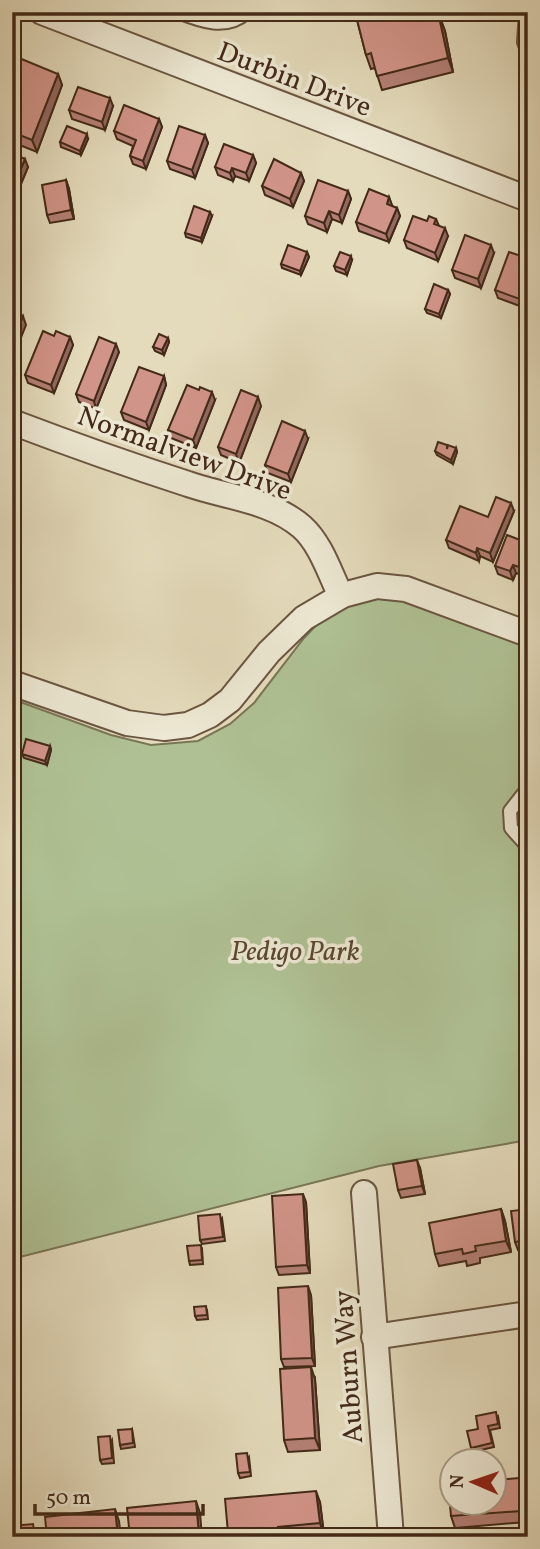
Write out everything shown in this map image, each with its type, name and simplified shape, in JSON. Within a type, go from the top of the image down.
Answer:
[{"type":"street","name":"Durbin Drive","points":[[41,12],[528,199]]},
{"type":"street","name":"Normalview Drive","points":[[12,422],[279,513],[302,527],[318,549],[341,596]]},
{"type":"street","points":[[12,683],[127,723],[164,728],[188,725],[220,708],[238,691],[269,652],[314,611],[365,587],[396,587],[528,634]]},
{"type":"street","name":"Auburn Way","points":[[364,1193],[391,1537]]},
{"type":"street","points":[[374,1336],[528,1314]]},
{"type":"lane","points":[[178,12],[214,24],[227,23],[247,12]]},
{"type":"lane","points":[[526,12],[524,42],[528,53]]},
{"type":"lane","points":[[528,788],[510,811],[511,828],[528,847]]},
{"type":"green space","name":"Pedigo Park","points":[[375,596],[403,596],[528,644],[528,1140],[379,1166],[12,1259],[12,699],[111,735],[151,745],[198,741],[230,724],[254,703],[304,638],[327,614]]},
{"type":"building","points":[[355,12],[431,12],[433,19],[439,17],[448,58],[377,76],[371,53],[366,55]]},
{"type":"building","points":[[19,58],[58,74],[32,140],[12,132],[12,75]]},
{"type":"building","points":[[78,87],[110,98],[102,122],[69,110]]},
{"type":"building","points":[[124,105],[159,119],[143,161],[130,156],[136,140],[114,131]]},
{"type":"building","points":[[67,126],[87,134],[80,151],[60,142]]},
{"type":"building","points":[[179,126],[205,135],[192,170],[167,161]]},
{"type":"building","points":[[224,144],[253,155],[246,173],[232,168],[230,173],[215,167]]},
{"type":"building","points":[[12,153],[25,159],[15,183],[12,182]]},
{"type":"building","points":[[274,159],[301,173],[290,199],[262,186]]},
{"type":"building","points":[[66,180],[71,210],[47,215],[42,185]]},
{"type":"building","points":[[318,180],[348,191],[339,215],[329,211],[324,223],[305,216]]},
{"type":"building","points":[[369,189],[389,197],[387,204],[397,208],[386,234],[356,222]]},
{"type":"building","points":[[194,206],[210,212],[201,238],[185,233]]},
{"type":"building","points":[[413,216],[427,221],[429,216],[436,219],[434,224],[445,228],[435,253],[404,240]]},
{"type":"building","points":[[465,235],[491,245],[478,279],[452,270]]},
{"type":"building","points":[[288,245],[307,252],[300,271],[281,264]]},
{"type":"building","points":[[523,251],[528,253],[528,295],[525,301],[495,290],[509,252],[521,256]]},
{"type":"building","points":[[340,252],[351,256],[345,270],[334,266]]},
{"type":"building","points":[[434,284],[448,290],[439,314],[425,309]]},
{"type":"building","points":[[12,312],[23,316],[12,344]]},
{"type":"building","points":[[43,331],[54,336],[56,331],[70,337],[51,385],[25,375]]},
{"type":"building","points":[[159,334],[168,338],[162,350],[153,347]]},
{"type":"building","points":[[99,337],[116,344],[94,401],[76,394]]},
{"type":"building","points":[[139,367],[164,376],[146,422],[121,412]]},
{"type":"building","points":[[187,385],[212,392],[193,440],[168,430]]},
{"type":"building","points":[[241,390],[258,397],[236,454],[218,447]]},
{"type":"building","points":[[282,421],[305,431],[288,474],[265,465]]},
{"type":"building","points":[[438,442],[447,445],[447,449],[448,445],[456,448],[451,460],[435,451]]},
{"type":"building","points":[[496,497],[511,503],[490,553],[477,548],[476,553],[446,540],[460,506],[488,517]]},
{"type":"building","points":[[507,535],[528,543],[528,570],[513,565],[510,571],[495,566]]},
{"type":"building","points":[[26,739],[50,746],[45,761],[22,754]]},
{"type":"building","points":[[417,1160],[422,1186],[398,1190],[393,1164]]},
{"type":"building","points":[[303,1194],[307,1265],[276,1267],[272,1196]]},
{"type":"building","points":[[501,1209],[506,1241],[475,1246],[476,1251],[463,1254],[462,1249],[435,1254],[429,1223]]},
{"type":"building","points":[[528,1209],[528,1240],[515,1242],[511,1211]]},
{"type":"building","points":[[220,1214],[223,1237],[200,1240],[198,1216]]},
{"type":"building","points":[[201,1245],[202,1260],[189,1261],[187,1246]]},
{"type":"building","points":[[308,1286],[312,1358],[281,1359],[278,1288]]},
{"type":"building","points":[[206,1306],[207,1315],[195,1316],[194,1307]]},
{"type":"building","points":[[311,1367],[315,1438],[284,1440],[280,1369]]},
{"type":"building","points":[[496,1412],[498,1424],[488,1426],[492,1443],[471,1448],[467,1431],[478,1429],[476,1416]]},
{"type":"building","points":[[132,1429],[133,1443],[120,1445],[118,1430]]},
{"type":"building","points":[[110,1436],[112,1458],[100,1460],[98,1437]]},
{"type":"building","points":[[247,1453],[250,1472],[238,1473],[236,1454]]},
{"type":"building","points":[[519,1478],[521,1511],[508,1512],[508,1479]]},
{"type":"building","points":[[316,1491],[320,1523],[278,1527],[279,1536],[265,1537],[264,1529],[228,1533],[225,1499]]},
{"type":"building","points":[[196,1501],[199,1535],[130,1537],[127,1508]]},
{"type":"building","points":[[115,1509],[118,1537],[47,1537],[45,1517]]},
{"type":"building","points":[[33,1524],[35,1537],[12,1537],[12,1526]]}]
